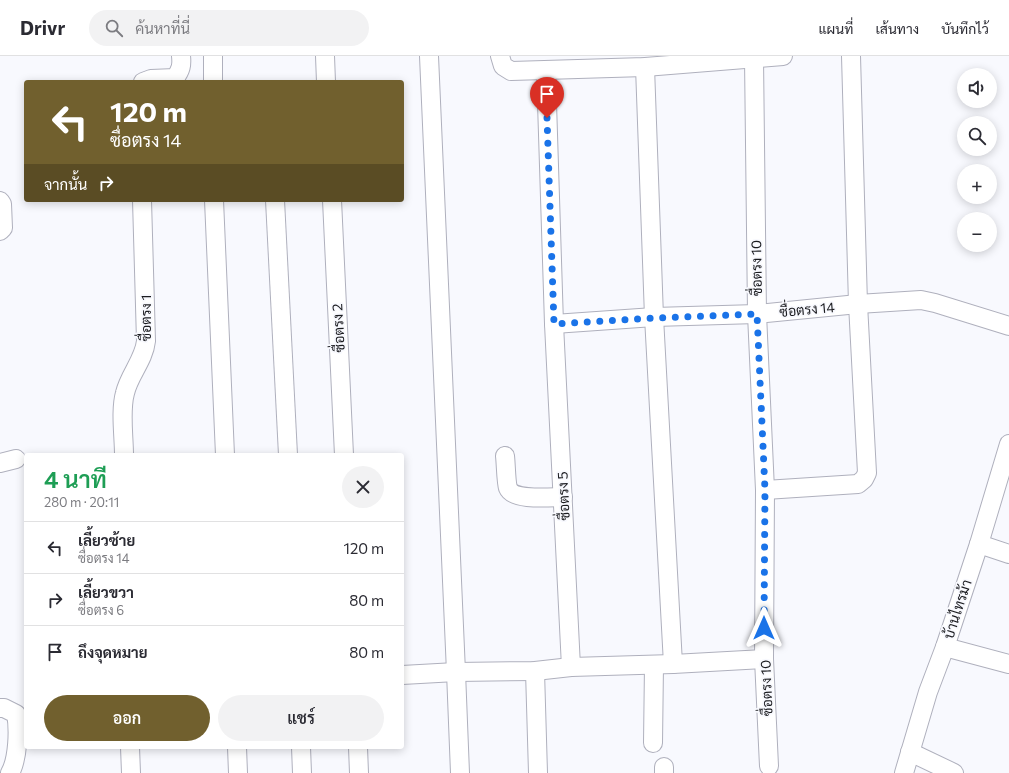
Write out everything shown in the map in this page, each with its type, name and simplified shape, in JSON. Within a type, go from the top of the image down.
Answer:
[{"type":"street","points":[[147,80],[151,78],[175,78],[180,71],[182,64],[181,56]]},
{"type":"street","points":[[213,56],[213,80]]},
{"type":"street","points":[[324,56],[326,80]]},
{"type":"street","points":[[429,56],[460,773]]},
{"type":"street","points":[[500,56],[503,66],[510,71],[546,71],[594,62],[645,67],[694,60],[783,56]]},
{"type":"street","points":[[765,490],[858,484],[867,474],[858,304],[851,56]]},
{"type":"street","name":"ซื่อตรง 10","points":[[754,58],[757,314],[765,490],[764,658],[769,766]]},
{"type":"street","points":[[645,67],[654,318],[673,664]]},
{"type":"street","name":"ซื่อตรง 5","points":[[546,71],[554,324],[571,667]]},
{"type":"street","points":[[0,201],[2,204],[3,228],[0,231]]},
{"type":"street","name":"ซื่อตรง 1","points":[[124,453],[123,402],[125,393],[145,350],[147,332],[142,202]]},
{"type":"street","points":[[214,202],[225,453]]},
{"type":"street","points":[[275,202],[288,453]]},
{"type":"street","name":"ซื่อตรง 2","points":[[332,202],[344,453]]},
{"type":"street","name":"ซื่อตรง 14","points":[[554,324],[757,314],[858,304],[921,300],[1009,326]]},
{"type":"street","name":"บ้านไทรม้า","points":[[904,773],[928,692],[945,647],[979,544],[1009,444]]},
{"type":"street","points":[[505,456],[508,489],[513,495],[521,497],[563,497]]},
{"type":"street","points":[[979,544],[1009,554]]},
{"type":"street","points":[[945,647],[1009,664]]},
{"type":"street","points":[[404,675],[456,672],[535,671],[571,667],[654,665],[764,658]]},
{"type":"street","points":[[653,744],[654,665]]},
{"type":"street","points":[[535,671],[538,773]]},
{"type":"street","points":[[0,708],[4,708],[16,714],[18,725],[14,766],[10,773]]},
{"type":"street","points":[[130,749],[131,773]]},
{"type":"street","points":[[237,749],[238,773]]},
{"type":"street","points":[[301,749],[302,773]]},
{"type":"street","points":[[358,749],[360,773]]},
{"type":"street","points":[[910,752],[954,773]]},
{"type":"route","points":[[547,118],[554,324],[757,314],[765,490],[764,628]]}]
